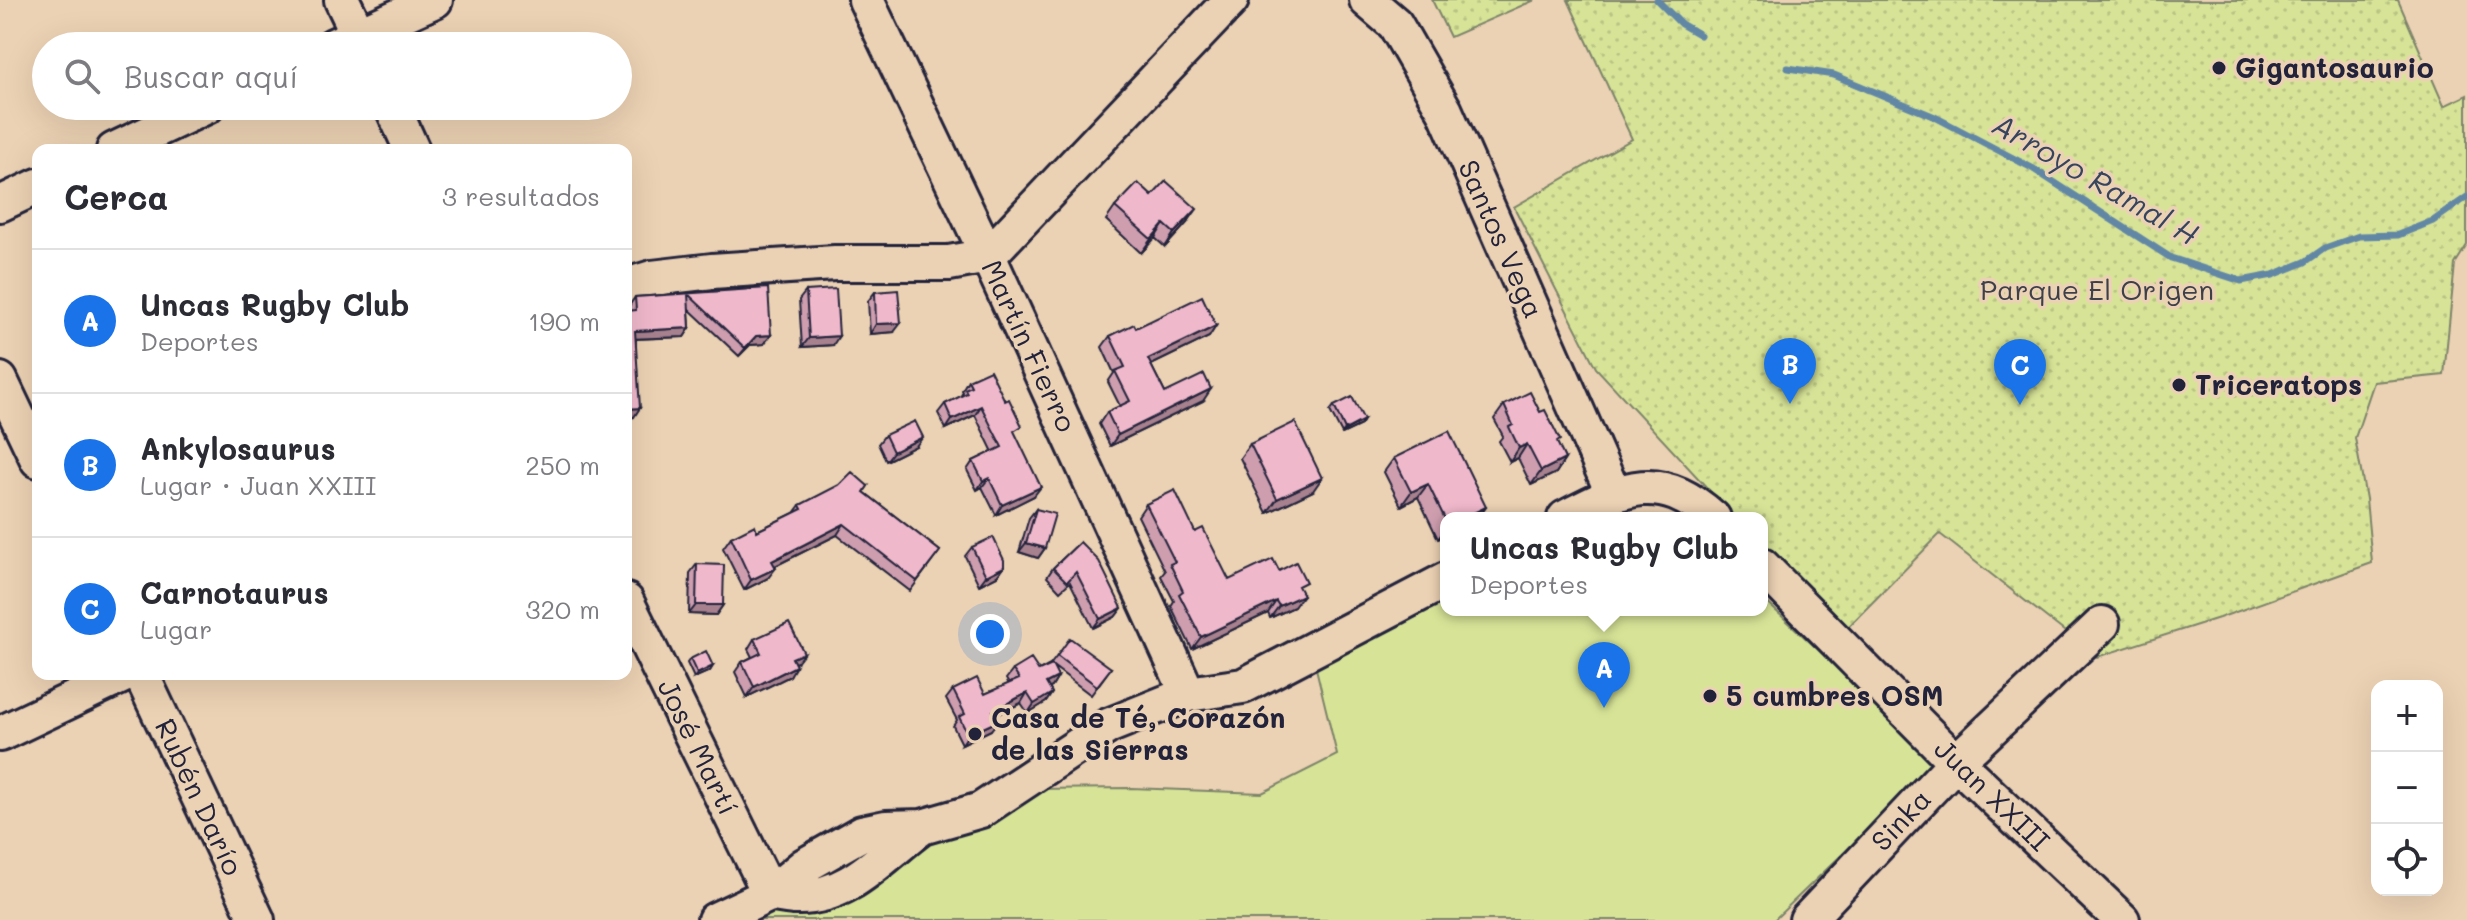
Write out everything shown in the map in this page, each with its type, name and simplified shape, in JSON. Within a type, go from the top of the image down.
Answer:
[{"type":"street","points":[[342,0],[350,32]]},
{"type":"street","points":[[372,32],[435,0]]},
{"type":"street","name":"Martín Fierro","points":[[866,0],[988,256],[1188,694]]},
{"type":"street","points":[[632,284],[652,278],[712,271],[835,263],[949,263],[988,256],[1231,0]]},
{"type":"street","name":"Santos Vega","points":[[1367,0],[1395,24],[1445,111],[1613,493]]},
{"type":"street","points":[[127,144],[177,120]]},
{"type":"street","points":[[398,120],[409,144]]},
{"type":"street","points":[[0,204],[32,189]]},
{"type":"street","points":[[0,380],[32,447]]},
{"type":"street","points":[[1577,512],[1632,487],[1661,490],[1695,503],[1706,512]]},
{"type":"street","name":"Juan XXIII","points":[[1768,572],[1956,762],[2122,920]]},
{"type":"street","points":[[715,920],[770,894],[795,897],[815,895],[851,882],[877,865],[922,827],[981,810],[1108,726],[1188,694],[1243,686],[1440,583]]},
{"type":"street","name":"José Martí","points":[[632,613],[770,894]]},
{"type":"street","name":"Sinka","points":[[1807,920],[1956,762],[2102,624]]},
{"type":"street","points":[[0,734],[113,680]]},
{"type":"street","name":"Rubén Darío","points":[[144,680],[257,920]]},
{"type":"green space","points":[[1432,0],[1535,0],[1450,37]]},
{"type":"green space","name":"Parque El Origen","points":[[1568,0],[2398,0],[2444,106],[2467,95],[2467,245],[2455,264],[2444,375],[2374,382],[2355,438],[2366,499],[2372,563],[2219,618],[2097,657],[1940,534],[1848,627],[1768,550],[1768,512],[1729,512],[1596,368],[1514,207],[1632,139]]},
{"type":"green space","points":[[1440,596],[1440,616],[1768,616],[1768,604],[1939,761],[1774,920],[742,920],[909,848],[1031,789],[1131,788],[1262,793],[1337,755],[1314,660]]},
{"type":"building","points":[[1166,181],[1197,209],[1174,233],[1164,224],[1151,239],[1115,207],[1138,183],[1152,196]]},
{"type":"building","points":[[768,288],[771,335],[756,336],[745,348],[688,294],[690,328],[635,331],[640,408],[632,409],[632,310],[636,310],[635,297]]},
{"type":"building","points":[[836,289],[839,336],[809,338],[806,291]]},
{"type":"building","points":[[898,290],[901,323],[876,324],[875,292]]},
{"type":"building","points":[[1202,296],[1216,326],[1148,359],[1165,393],[1204,374],[1211,389],[1118,435],[1107,412],[1130,401],[1115,371],[1125,367],[1110,336],[1134,324],[1136,328]]},
{"type":"building","points":[[990,370],[1022,426],[1014,431],[1041,487],[1002,505],[989,478],[983,481],[973,461],[1002,447],[981,406],[952,420],[945,404],[967,393],[965,389],[971,386],[968,380]]},
{"type":"building","points":[[1530,392],[1540,412],[1545,410],[1560,440],[1557,442],[1565,459],[1541,471],[1527,444],[1519,448],[1509,427],[1513,425],[1504,405]]},
{"type":"building","points":[[1352,397],[1364,420],[1345,430],[1334,406]]},
{"type":"building","points":[[915,421],[923,437],[893,452],[885,435]]},
{"type":"building","points":[[1295,422],[1322,478],[1277,499],[1250,444]]},
{"type":"building","points":[[1449,431],[1486,507],[1476,512],[1442,512],[1428,484],[1411,492],[1394,458]]},
{"type":"building","points":[[852,472],[868,486],[864,492],[940,551],[917,581],[844,524],[772,561],[776,568],[751,580],[731,537],[755,525],[757,531],[802,509],[800,505],[839,485]]},
{"type":"building","points":[[1175,490],[1195,532],[1203,528],[1229,580],[1273,559],[1279,571],[1296,562],[1306,582],[1298,586],[1303,595],[1279,606],[1276,601],[1201,637],[1179,594],[1183,591],[1170,564],[1175,562],[1146,504]]},
{"type":"building","points":[[1036,509],[1055,514],[1045,548],[1026,543]]},
{"type":"building","points":[[993,537],[1004,560],[1004,567],[986,576],[972,547]]},
{"type":"building","points":[[1080,542],[1099,561],[1122,608],[1100,619],[1076,572],[1067,582],[1053,568]]},
{"type":"building","points":[[697,564],[724,565],[723,605],[696,605]]},
{"type":"building","points":[[789,623],[804,653],[792,658],[796,666],[754,687],[742,662],[761,653],[754,639]]},
{"type":"building","points":[[1070,638],[1111,668],[1097,686],[1057,656]]},
{"type":"building","points":[[706,651],[713,666],[697,674],[690,659]]},
{"type":"building","points":[[1031,659],[1039,671],[1052,665],[1058,677],[1046,683],[1052,693],[1034,704],[1027,693],[993,711],[998,721],[968,735],[959,717],[965,714],[953,690],[977,678],[985,694],[1019,679],[1013,670]]},
{"type":"waterway","name":"Arroyo Ramal H","points":[[1657,0],[1681,24],[1700,35]]},
{"type":"waterway","name":"Arroyo Ramal H","points":[[1788,68],[1834,75],[1935,117],[2032,168],[2171,258],[2241,281],[2273,275],[2305,262],[2325,248],[2359,236],[2398,235],[2433,221],[2467,197]]},
{"type":"place","name":"Gigantosaurio","points":[[2219,68]]},
{"type":"place","name":"Triceratops","points":[[2179,385]]},
{"type":"place","name":"Ankylosaurus","points":[[1790,404]]},
{"type":"place","name":"Carnotaurus","points":[[2020,405]]},
{"type":"place","name":"5 cumbres OSM","points":[[1710,696]]},
{"type":"place","name":"Uncas Rugby Club","points":[[1604,708]]},
{"type":"place","name":"Casa de Té, Corazón de las Sierras","points":[[975,734]]}]
